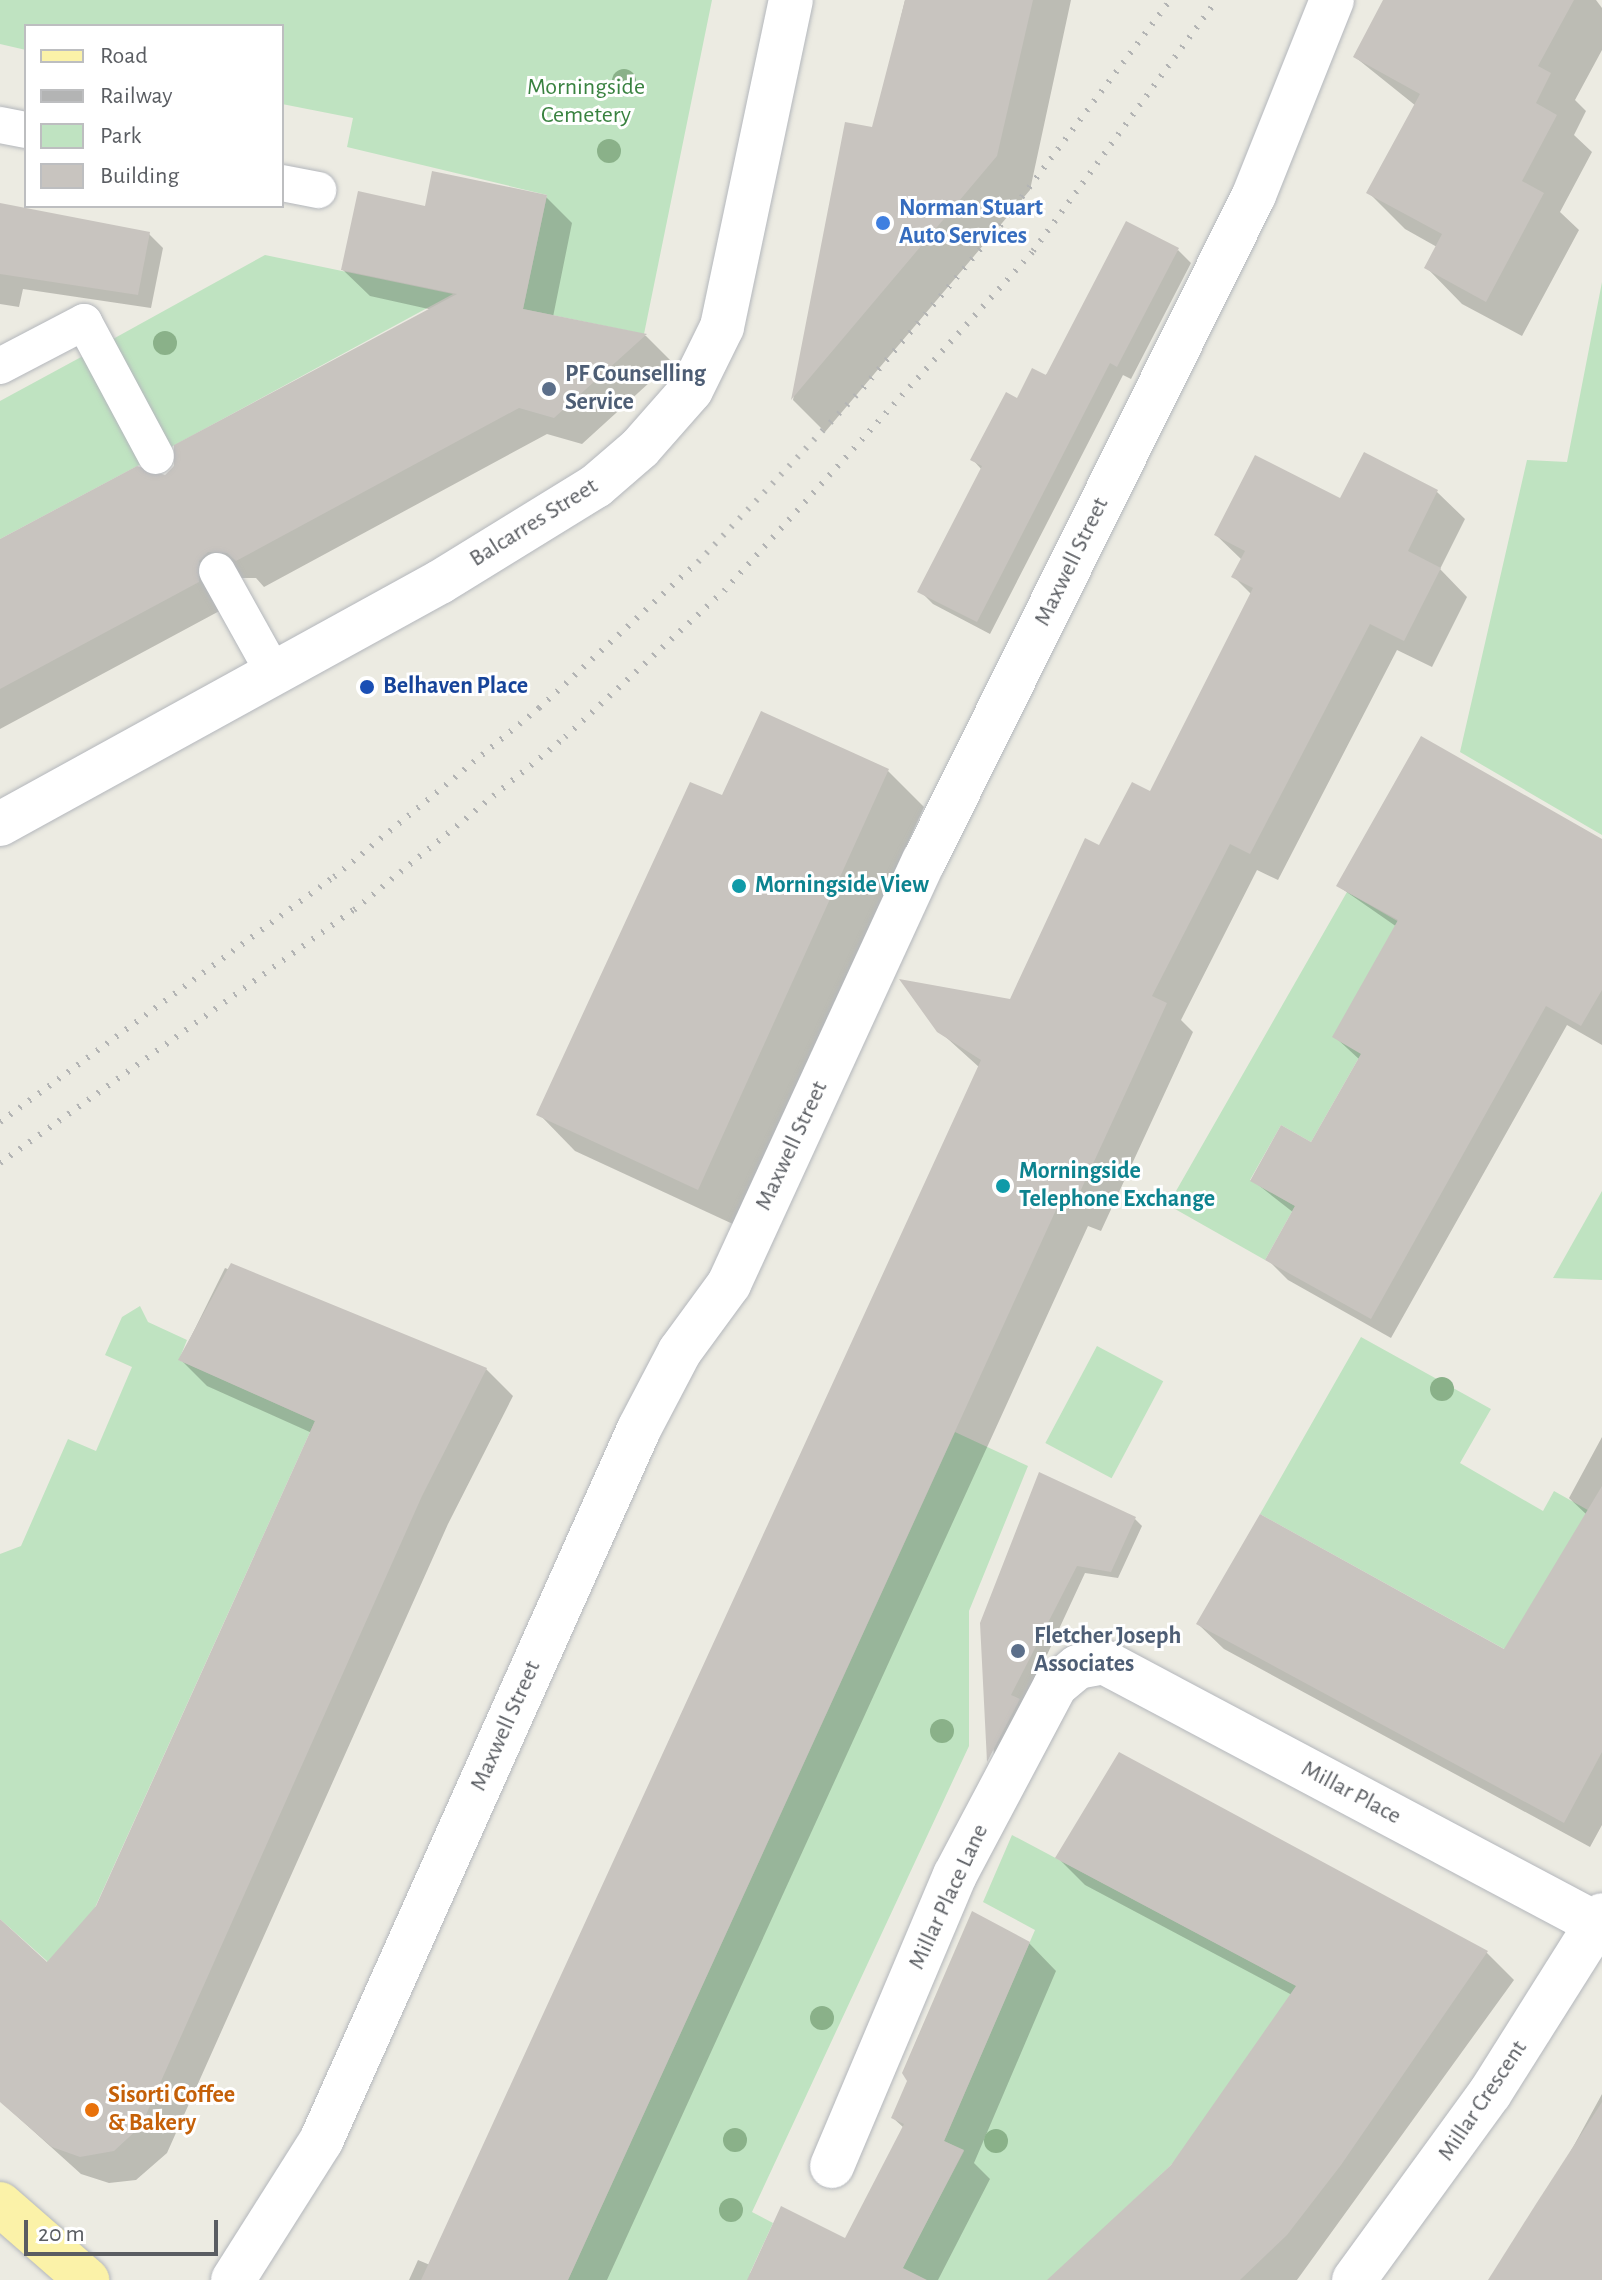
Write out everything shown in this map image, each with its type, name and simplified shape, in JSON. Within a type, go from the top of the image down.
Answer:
[{"type":"main road","points":[[0,2204],[87,2280]]},
{"type":"street","name":"Balcarres Street","points":[[0,824],[275,675],[596,486],[691,390],[726,312],[791,0]]},
{"type":"street","name":"Maxwell Street","points":[[233,2280],[321,2141],[639,1429],[680,1351],[729,1284],[924,861],[1254,195],[1332,0]]},
{"type":"street","name":"Millar Place","points":[[1104,1662],[1600,1920]]},
{"type":"street","name":"Millar Place Lane","points":[[832,2166],[955,1875],[1055,1686],[1078,1667],[1104,1662]]},
{"type":"street","name":"Millar Crescent","points":[[1354,2280],[1490,2093],[1600,1920]]},
{"type":"lane","points":[[0,125],[24,130]]},
{"type":"lane","points":[[284,183],[318,190]]},
{"type":"lane","points":[[0,366],[84,322],[156,456]]},
{"type":"lane","points":[[217,571],[275,675]]},
{"type":"green space","name":"Morningside Cemetery","points":[[0,0],[712,0],[644,334],[523,309],[547,195],[347,147],[353,118],[284,104],[284,24],[24,24],[24,50],[0,44]]},
{"type":"green space","points":[[265,255],[453,294],[171,447],[113,339]]},
{"type":"green space","points":[[1602,282],[1602,835],[1460,752],[1527,460],[1567,462]]},
{"type":"green space","points":[[83,356],[141,464],[0,539],[0,401]]},
{"type":"green space","points":[[1347,892],[1439,945],[1361,1054],[1311,1142],[1281,1125],[1250,1180],[1295,1206],[1265,1260],[1168,1205]]},
{"type":"green space","points":[[1602,1191],[1602,1280],[1553,1278]]},
{"type":"green space","points":[[140,1306],[148,1322],[187,1340],[179,1360],[315,1421],[69,1965],[46,1975],[47,1961],[0,1919],[0,1554],[21,1546],[68,1439],[96,1451],[132,1367],[105,1355],[122,1317]]},
{"type":"green space","points":[[1361,1337],[1491,1409],[1460,1463],[1543,1511],[1554,1491],[1602,1518],[1535,1666],[1260,1514]]},
{"type":"green space","points":[[1097,1346],[1163,1381],[1112,1478],[1045,1443]]},
{"type":"green space","points":[[955,1432],[1028,1466],[969,1611],[969,1746],[752,2212],[773,2223],[750,2273],[762,2280],[568,2280]]},
{"type":"green space","points":[[1012,1835],[1289,1982],[1302,1977],[1310,1994],[1171,2165],[1049,2280],[896,2280],[964,2151],[944,2141],[1035,1930],[983,1902]]},
{"type":"building","points":[[905,0],[1033,0],[997,156],[791,400],[845,122],[872,127]]},
{"type":"building","points":[[1383,0],[1574,0],[1538,66],[1551,73],[1536,103],[1557,115],[1522,181],[1544,193],[1486,302],[1424,268],[1442,234],[1366,193],[1420,94],[1353,57]]},
{"type":"building","points":[[432,171],[547,195],[523,309],[647,334],[554,418],[519,408],[236,561],[227,553],[208,552],[199,561],[199,582],[0,689],[0,539],[137,466],[165,475],[174,466],[174,445],[457,294],[341,270],[358,191],[425,206]]},
{"type":"building","points":[[0,203],[150,232],[138,295],[0,274]]},
{"type":"building","points":[[1126,221],[1179,248],[1117,367],[1110,363],[977,622],[917,592],[982,466],[970,460],[1006,392],[1017,398],[1032,368],[1046,375]]},
{"type":"building","points":[[1364,452],[1438,490],[1408,551],[1441,568],[1404,641],[1370,624],[1250,854],[1230,844],[1152,996],[1167,1003],[1074,1205],[1061,1199],[568,2280],[421,2280],[981,1060],[937,1032],[899,979],[1010,999],[1085,838],[1099,845],[1132,782],[1150,791],[1253,588],[1231,577],[1245,551],[1214,535],[1255,455],[1340,498]]},
{"type":"building","name":"Morningside View","points":[[761,711],[889,769],[698,1190],[536,1115],[690,782],[722,795]]},
{"type":"building","points":[[1421,736],[1602,839],[1602,990],[1581,1026],[1546,1006],[1371,1319],[1265,1260],[1295,1206],[1250,1181],[1281,1125],[1311,1142],[1361,1054],[1332,1037],[1398,920],[1336,886]]},
{"type":"building","points":[[231,1263],[487,1368],[422,1496],[141,2126],[114,2151],[80,2157],[52,2147],[0,2102],[0,1919],[47,1962],[96,1906],[315,1421],[178,1360]]},
{"type":"building","points":[[1039,1472],[1136,1517],[1111,1572],[1077,1566],[1011,1695],[1020,1699],[987,1762],[980,1623]]},
{"type":"building","points":[[1602,1486],[1602,1752],[1564,1823],[1196,1624],[1260,1514],[1504,1649]]},
{"type":"building","points":[[1119,1752],[1488,1951],[1341,2165],[1287,2235],[1240,2280],[1047,2280],[1171,2165],[1296,1986],[1055,1858]]},
{"type":"building","points":[[972,1911],[1030,1942],[944,2141],[964,2150],[903,2268],[927,2280],[747,2280],[781,2206],[845,2238],[904,2124],[891,2118],[907,2081],[902,2073]]},
{"type":"building","points":[[1602,2102],[1602,2280],[1488,2280],[1536,2204]]},
{"type":"railway","points":[[0,1122],[334,877],[539,708],[698,562],[863,388],[1000,226],[1170,0]]},
{"type":"railway","points":[[0,1163],[354,910],[565,737],[724,591],[1033,251],[1217,0]]},
{"type":"place","name":"Norman Stuart Auto Services","points":[[883,223]]},
{"type":"place","name":"PF Counselling Service","points":[[549,389]]},
{"type":"place","name":"Belhaven Place","points":[[367,687]]},
{"type":"place","name":"Morningside View","points":[[739,886]]},
{"type":"place","name":"Morningside Telephone Exchange","points":[[1003,1186]]},
{"type":"place","name":"Fletcher Joseph Associates","points":[[1018,1651]]},
{"type":"place","name":"Sisorti Coffee & Bakery","points":[[92,2110]]}]
